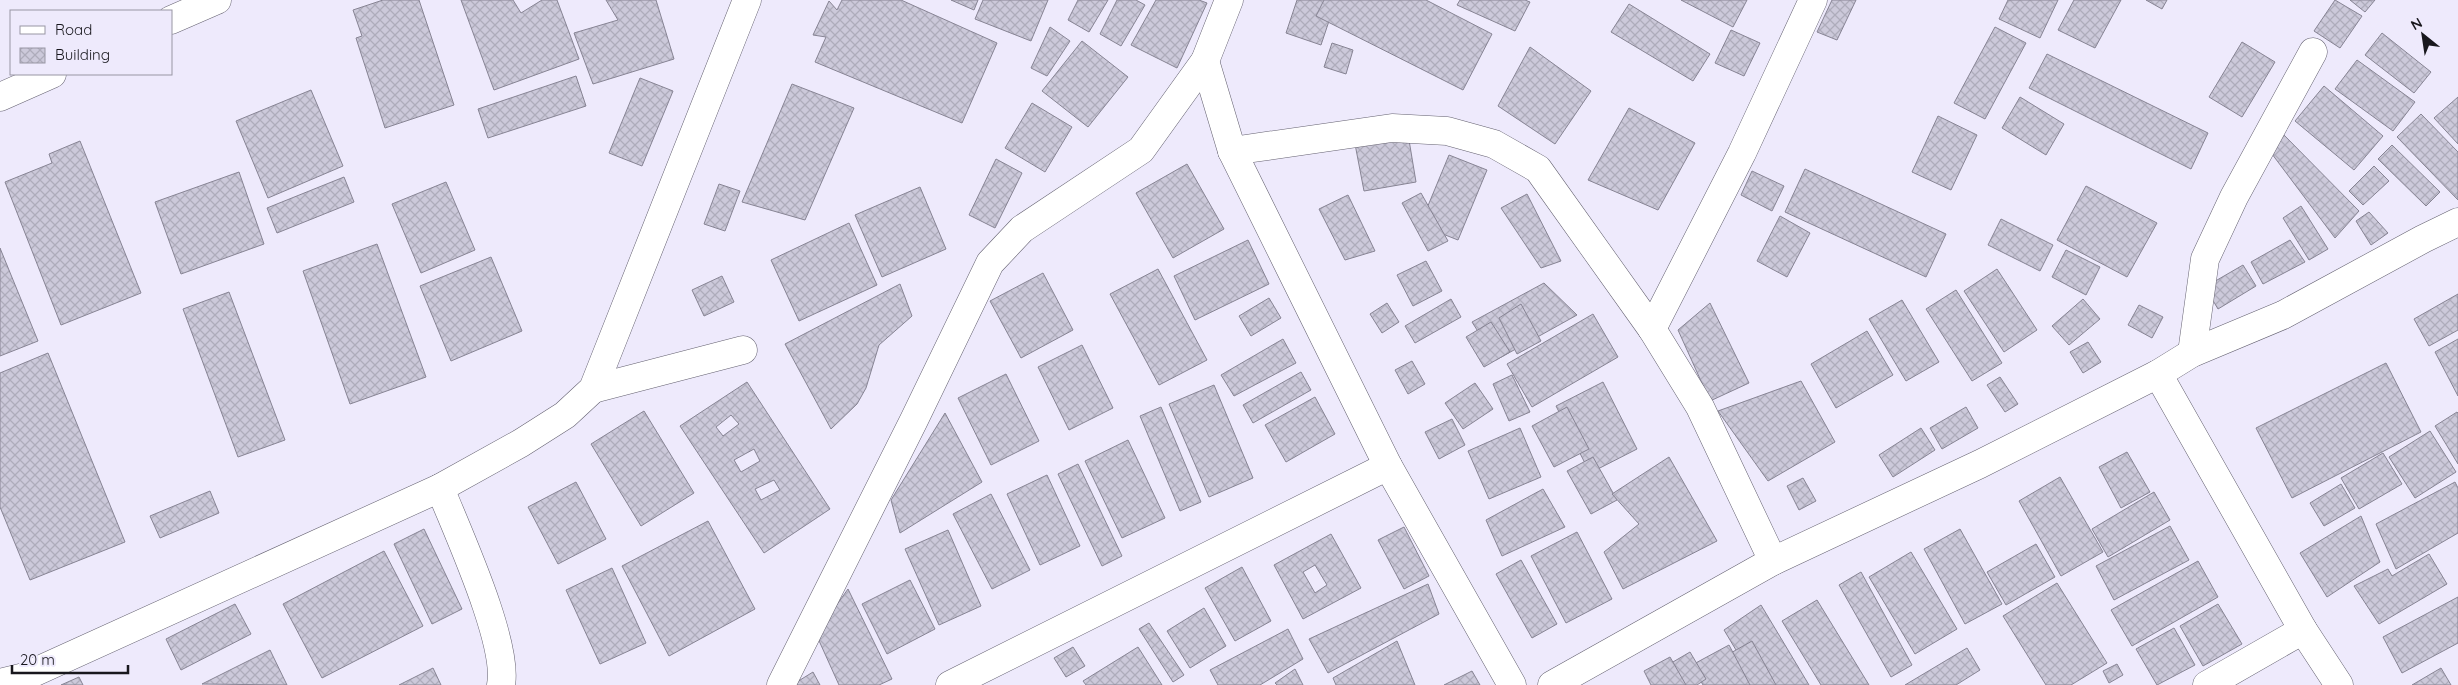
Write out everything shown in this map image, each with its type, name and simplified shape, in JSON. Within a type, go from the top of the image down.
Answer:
[{"type":"street","points":[[172,20],[217,0]]},
{"type":"street","points":[[0,683],[24,677],[440,488],[521,443],[565,415],[593,389],[747,0]]},
{"type":"street","points":[[781,685],[910,429],[990,263],[1022,229],[1141,150],[1205,61],[1229,0]]},
{"type":"street","points":[[1652,328],[1742,153],[1813,0]]},
{"type":"street","points":[[2192,353],[2205,260],[2234,197],[2313,52]]},
{"type":"street","points":[[1205,61],[1232,151],[1388,466],[1512,685]]},
{"type":"street","points":[[0,97],[50,75]]},
{"type":"street","points":[[1232,151],[1392,128],[1447,132],[1494,144],[1538,168],[1652,328],[1700,408],[1773,561]]},
{"type":"street","points":[[1552,685],[1773,561],[1980,464],[2158,374],[2192,353],[2283,315],[2458,222]]},
{"type":"street","points":[[593,389],[743,350]]},
{"type":"street","points":[[2158,374],[2303,630],[2339,685]]},
{"type":"street","points":[[950,685],[1388,466]]},
{"type":"street","points":[[440,488],[493,624],[503,675],[502,685]]},
{"type":"street","points":[[2207,685],[2303,630]]},
{"type":"building","points":[[383,0],[419,0],[454,105],[385,128],[356,38],[362,36],[353,10]]},
{"type":"building","points":[[461,0],[513,0],[521,13],[542,0],[557,0],[579,59],[494,90]]},
{"type":"building","points":[[606,0],[656,0],[674,59],[593,84],[574,33],[618,20]]},
{"type":"building","points":[[842,0],[901,0],[997,43],[962,123],[815,62],[826,37],[813,35],[829,1],[837,10]]},
{"type":"building","points":[[951,0],[978,0],[974,10]]},
{"type":"building","points":[[983,0],[1048,0],[1031,41],[975,19]]},
{"type":"building","points":[[1078,0],[1108,0],[1089,32],[1068,20]]},
{"type":"building","points":[[1117,0],[1136,0],[1145,5],[1121,46],[1100,34]]},
{"type":"building","points":[[1156,0],[1199,0],[1207,3],[1177,68],[1131,45]]},
{"type":"building","points":[[1297,0],[1336,0],[1321,45],[1286,33]]},
{"type":"building","points":[[1324,0],[1426,0],[1492,34],[1463,90],[1316,16]]},
{"type":"building","points":[[1460,0],[1525,0],[1530,2],[1515,31],[1457,5]]},
{"type":"building","points":[[1681,0],[1747,0],[1733,27]]},
{"type":"building","points":[[1832,0],[1856,0],[1837,40],[1817,32]]},
{"type":"building","points":[[2008,0],[2058,0],[2040,38],[1999,19]]},
{"type":"building","points":[[2074,0],[2121,0],[2095,48],[2058,30]]},
{"type":"building","points":[[2146,0],[2167,0],[2162,9]]},
{"type":"building","points":[[2335,0],[2362,16],[2340,48],[2314,31]]},
{"type":"building","points":[[2350,0],[2375,0],[2365,12]]},
{"type":"building","points":[[1629,4],[1710,54],[1693,81],[1611,32]]},
{"type":"building","points":[[1050,27],[1070,41],[1047,76],[1031,68]]},
{"type":"building","points":[[1995,27],[2026,43],[1985,119],[1954,103]]},
{"type":"building","points":[[1731,30],[1760,43],[1744,76],[1715,63]]},
{"type":"building","points":[[2382,33],[2431,72],[2414,93],[2365,55]]},
{"type":"building","points":[[1082,41],[1128,77],[1088,127],[1042,91]]},
{"type":"building","points":[[2242,42],[2275,62],[2242,117],[2209,97]]},
{"type":"building","points":[[1332,43],[1353,50],[1346,74],[1324,67]]},
{"type":"building","points":[[1530,47],[1591,91],[1555,144],[1498,106]]},
{"type":"building","points":[[2047,54],[2208,133],[2191,169],[2029,88]]},
{"type":"building","points":[[2357,60],[2415,102],[2393,131],[2335,89]]},
{"type":"building","points":[[576,76],[586,106],[488,138],[478,109]]},
{"type":"building","points":[[640,78],[673,91],[642,166],[609,153]]},
{"type":"building","points":[[792,84],[854,108],[805,220],[742,202]]},
{"type":"building","points":[[2324,86],[2383,136],[2354,170],[2295,121]]},
{"type":"building","points":[[311,90],[343,166],[268,198],[236,121]]},
{"type":"building","points":[[2020,97],[2064,124],[2046,155],[2002,128]]},
{"type":"building","points":[[2458,97],[2458,144],[2434,118]]},
{"type":"building","points":[[1032,103],[1072,127],[1045,172],[1005,148]]},
{"type":"building","points":[[1629,108],[1695,143],[1658,210],[1588,180]]},
{"type":"building","points":[[2421,114],[2458,152],[2458,200],[2397,137]]},
{"type":"building","points":[[1938,116],[1977,135],[1951,190],[1912,172]]},
{"type":"building","points":[[2280,131],[2359,211],[2335,238],[2266,146]]},
{"type":"building","points":[[1408,134],[1416,182],[1364,191],[1355,144]]},
{"type":"building","points":[[80,141],[141,293],[61,325],[5,182],[52,163],[49,154]]},
{"type":"building","points":[[2392,145],[2440,192],[2426,206],[2378,159]]},
{"type":"building","points":[[1449,155],[1487,170],[1458,240],[1420,225]]},
{"type":"building","points":[[996,159],[1022,173],[995,228],[969,215]]},
{"type":"building","points":[[1187,164],[1224,229],[1173,258],[1136,193]]},
{"type":"building","points":[[2374,166],[2389,181],[2363,205],[2349,191]]},
{"type":"building","points":[[1805,169],[1946,234],[1926,277],[1785,212]]},
{"type":"building","points":[[1752,171],[1784,186],[1772,211],[1741,195]]},
{"type":"building","points":[[239,172],[264,244],[181,274],[155,202]]},
{"type":"building","points":[[344,177],[354,202],[277,233],[267,208]]},
{"type":"building","points":[[446,182],[475,250],[421,273],[392,204]]},
{"type":"building","points":[[719,184],[740,191],[725,231],[704,224]]},
{"type":"building","points":[[2086,186],[2157,223],[2127,277],[2057,240]]},
{"type":"building","points":[[920,187],[946,249],[882,277],[855,215]]},
{"type":"building","points":[[1421,193],[1448,241],[1428,251],[1402,203]]},
{"type":"building","points":[[1527,194],[1561,261],[1541,268],[1501,208]]},
{"type":"building","points":[[1348,195],[1375,251],[1345,260],[1319,209]]},
{"type":"building","points":[[2301,206],[2328,249],[2309,260],[2283,218]]},
{"type":"building","points":[[2369,212],[2388,233],[2371,245],[2356,221]]},
{"type":"building","points":[[1780,216],[1810,233],[1787,277],[1757,261]]},
{"type":"building","points":[[2001,219],[2053,245],[2040,271],[1988,245]]},
{"type":"building","points":[[849,223],[877,285],[799,321],[771,260]]},
{"type":"building","points":[[1248,240],[1269,284],[1195,320],[1174,276]]},
{"type":"building","points":[[2290,240],[2305,262],[2263,284],[2251,262]]},
{"type":"building","points":[[377,244],[426,377],[350,404],[303,271]]},
{"type":"building","points":[[0,248],[38,341],[0,356]]},
{"type":"building","points":[[2066,250],[2100,267],[2086,295],[2052,277]]},
{"type":"building","points":[[491,257],[522,331],[451,361],[420,286]]},
{"type":"building","points":[[1426,261],[1442,291],[1413,306],[1397,275]]},
{"type":"building","points":[[2243,265],[2256,286],[2218,309],[2205,287]]},
{"type":"building","points":[[1158,269],[1207,360],[1159,385],[1110,294]]},
{"type":"building","points":[[1997,269],[2037,330],[2004,352],[1964,291]]},
{"type":"building","points":[[1043,273],[1073,330],[1021,358],[990,301]]},
{"type":"building","points":[[722,276],[734,302],[704,316],[692,290]]},
{"type":"building","points":[[1544,283],[1577,315],[1496,360],[1472,322]]},
{"type":"building","points":[[900,284],[912,316],[879,345],[866,388],[857,404],[831,429],[785,344]]},
{"type":"building","points":[[1956,290],[2002,363],[1972,381],[1926,309]]},
{"type":"building","points":[[229,292],[285,440],[238,457],[183,309]]},
{"type":"building","points":[[2458,294],[2458,330],[2429,346],[2414,319]]},
{"type":"building","points":[[1269,298],[1281,318],[1251,336],[1239,316]]},
{"type":"building","points":[[1451,299],[1461,317],[1415,343],[1405,326]]},
{"type":"building","points":[[2083,299],[2100,319],[2069,345],[2052,326]]},
{"type":"building","points":[[1902,300],[1939,362],[1906,381],[1869,319]]},
{"type":"building","points":[[1387,303],[1399,322],[1382,333],[1370,314]]},
{"type":"building","points":[[1710,303],[1749,383],[1710,401],[1678,330]]},
{"type":"building","points":[[1521,304],[1541,341],[1517,354],[1499,318]]},
{"type":"building","points":[[2139,305],[2163,317],[2152,338],[2128,325]]},
{"type":"building","points":[[1593,314],[1618,357],[1532,407],[1507,364]]},
{"type":"building","points":[[1491,322],[1510,352],[1484,367],[1466,337]]},
{"type":"building","points":[[1867,331],[1893,375],[1836,408],[1811,364]]},
{"type":"building","points":[[1283,339],[1296,363],[1234,396],[1221,375]]},
{"type":"building","points":[[2458,339],[2458,396],[2435,352]]},
{"type":"building","points":[[2088,342],[2101,362],[2083,373],[2070,352]]},
{"type":"building","points":[[1082,345],[1113,408],[1069,430],[1038,367]]},
{"type":"building","points":[[48,353],[125,542],[30,580],[0,507],[0,373]]},
{"type":"building","points":[[1412,361],[1425,384],[1408,394],[1395,370]]},
{"type":"building","points":[[2386,363],[2421,432],[2292,498],[2256,428]]},
{"type":"building","points":[[1301,372],[1311,390],[1253,423],[1243,405]]},
{"type":"building","points":[[1006,374],[1039,441],[991,465],[958,398]]},
{"type":"building","points":[[1512,375],[1530,412],[1509,421],[1493,384]]},
{"type":"building","points":[[2000,377],[2018,404],[2005,412],[1987,385]]},
{"type":"building","points":[[1801,381],[1835,442],[1768,481],[1718,411]]},
{"type":"building","points":[[747,382],[830,509],[764,553],[680,426]],"holes":[[[731,415],[739,424],[723,436],[716,427]],[[754,449],[760,461],[741,472],[734,460]],[[774,480],[780,490],[761,500],[755,489]]]},
{"type":"building","points":[[1603,382],[1637,449],[1590,473],[1556,406]]},
{"type":"building","points":[[1475,383],[1493,409],[1463,429],[1445,403]]},
{"type":"building","points":[[1214,385],[1253,478],[1209,497],[1169,404]]},
{"type":"building","points":[[1315,397],[1335,434],[1286,462],[1265,425]]},
{"type":"building","points":[[1161,407],[1201,502],[1180,511],[1140,416]]},
{"type":"building","points":[[1567,407],[1589,449],[1554,467],[1532,426]]},
{"type":"building","points":[[1966,407],[1978,428],[1942,449],[1930,428]]},
{"type":"building","points":[[644,411],[694,493],[641,526],[591,444]]},
{"type":"building","points":[[945,413],[982,482],[900,533],[891,500]]},
{"type":"building","points":[[2458,413],[2458,464],[2435,426]]},
{"type":"building","points":[[1452,419],[1465,445],[1439,459],[1425,432]]},
{"type":"building","points":[[1520,428],[1541,477],[1489,499],[1468,451]]},
{"type":"building","points":[[1921,428],[1935,450],[1893,477],[1879,455]]},
{"type":"building","points":[[2430,431],[2456,472],[2415,498],[2389,457]]},
{"type":"building","points":[[1128,440],[1165,518],[1122,538],[1085,461]]},
{"type":"building","points":[[2127,452],[2150,492],[2121,508],[2099,467]]},
{"type":"building","points":[[2383,453],[2402,484],[2359,509],[2341,478]]},
{"type":"building","points":[[1593,457],[1617,500],[1591,514],[1567,471]]},
{"type":"building","points":[[1669,457],[1717,541],[1623,589],[1604,552],[1639,524],[1612,494]]},
{"type":"building","points":[[1078,464],[1122,556],[1102,566],[1058,474]]},
{"type":"building","points":[[1047,475],[1080,546],[1040,565],[1007,494]]},
{"type":"building","points":[[2060,477],[2103,552],[2061,576],[2019,501]]},
{"type":"building","points":[[1803,478],[1816,501],[1799,510],[1787,486]]},
{"type":"building","points":[[576,482],[606,539],[558,564],[528,507]]},
{"type":"building","points":[[2455,482],[2458,488],[2458,533],[2396,569],[2376,524]]},
{"type":"building","points":[[2341,484],[2355,508],[2324,526],[2310,503]]},
{"type":"building","points":[[1543,489],[1565,527],[1502,556],[1486,520]]},
{"type":"building","points":[[210,491],[219,513],[160,538],[150,516]]},
{"type":"building","points":[[2154,492],[2170,520],[2108,557],[2092,529]]},
{"type":"building","points":[[991,494],[1030,570],[992,589],[953,514]]},
{"type":"building","points":[[2361,516],[2380,562],[2327,597],[2300,553]]},
{"type":"building","points":[[708,521],[755,609],[669,656],[622,566]]},
{"type":"building","points":[[2170,526],[2189,560],[2114,600],[2096,566]]},
{"type":"building","points":[[1404,527],[1429,576],[1404,589],[1378,540]]},
{"type":"building","points":[[424,529],[462,609],[432,624],[394,544]]},
{"type":"building","points":[[1960,529],[2002,604],[1965,624],[1924,549]]},
{"type":"building","points":[[948,530],[981,606],[939,625],[905,549]]},
{"type":"building","points":[[1577,532],[1612,599],[1566,623],[1531,556]]},
{"type":"building","points":[[1331,534],[1361,588],[1303,619],[1274,565]],"holes":[[[1315,565],[1327,585],[1315,593],[1303,572]]]},
{"type":"building","points":[[2036,544],[2055,577],[2006,605],[1987,572]]},
{"type":"building","points":[[384,551],[423,626],[322,678],[283,604]]},
{"type":"building","points":[[1911,552],[1957,629],[1915,654],[1869,577]]},
{"type":"building","points":[[2429,554],[2447,584],[2379,624],[2354,586],[2388,569],[2392,576]]},
{"type":"building","points":[[1521,560],[1557,624],[1532,638],[1496,574]]},
{"type":"building","points":[[2198,561],[2218,597],[2132,646],[2111,610]]},
{"type":"building","points":[[1242,567],[1271,621],[1235,641],[1205,588]]},
{"type":"building","points":[[612,568],[646,643],[600,664],[566,590]]},
{"type":"building","points":[[1861,572],[1912,665],[1891,677],[1839,585]]},
{"type":"building","points":[[910,580],[935,629],[887,654],[862,604]]},
{"type":"building","points":[[2057,583],[2107,663],[2071,685],[2046,685],[2003,616]]},
{"type":"building","points":[[1428,584],[1439,614],[1328,673],[1309,639]]},
{"type":"building","points":[[848,589],[892,679],[879,685],[839,685],[816,634]]},
{"type":"building","points":[[2458,597],[2458,643],[2402,673],[2383,637]]},
{"type":"building","points":[[1817,600],[1869,685],[1821,685],[1782,621]]},
{"type":"building","points":[[235,604],[251,634],[181,670],[166,639]]},
{"type":"building","points":[[2218,604],[2242,644],[2203,666],[2180,626]]},
{"type":"building","points":[[1761,605],[1809,685],[1757,685],[1724,630]]},
{"type":"building","points":[[1204,608],[1226,646],[1190,668],[1167,631]]},
{"type":"building","points":[[1149,623],[1184,675],[1173,682],[1139,629]]},
{"type":"building","points":[[2174,628],[2195,665],[2157,685],[2136,649]]},
{"type":"building","points":[[1288,629],[1303,659],[1260,685],[1218,685],[1210,670]]},
{"type":"building","points":[[1397,641],[1415,685],[1336,685],[1333,678]]},
{"type":"building","points":[[1752,641],[1776,685],[1725,685],[1713,663]]},
{"type":"building","points":[[1729,645],[1750,685],[1703,685],[1692,665]]},
{"type":"building","points":[[1073,647],[1085,666],[1066,677],[1054,658]]},
{"type":"building","points":[[1138,647],[1162,685],[1086,685],[1083,681]]},
{"type":"building","points":[[1967,648],[1980,670],[1956,685],[1905,685]]},
{"type":"building","points":[[270,650],[287,685],[202,684]]},
{"type":"building","points":[[1690,652],[1706,679],[1697,685],[1671,685],[1661,669]]},
{"type":"building","points":[[1670,657],[1686,685],[1651,685],[1644,671]]},
{"type":"building","points":[[2117,664],[2123,675],[2109,683],[2103,671]]},
{"type":"building","points":[[433,668],[441,685],[399,685]]},
{"type":"building","points":[[2441,668],[2451,685],[2412,685]]},
{"type":"building","points":[[1295,669],[1303,685],[1277,685],[1275,683]]},
{"type":"building","points":[[1472,671],[1480,685],[1444,685]]},
{"type":"building","points":[[813,672],[820,685],[792,685]]},
{"type":"building","points":[[79,677],[83,685],[61,685]]}]
